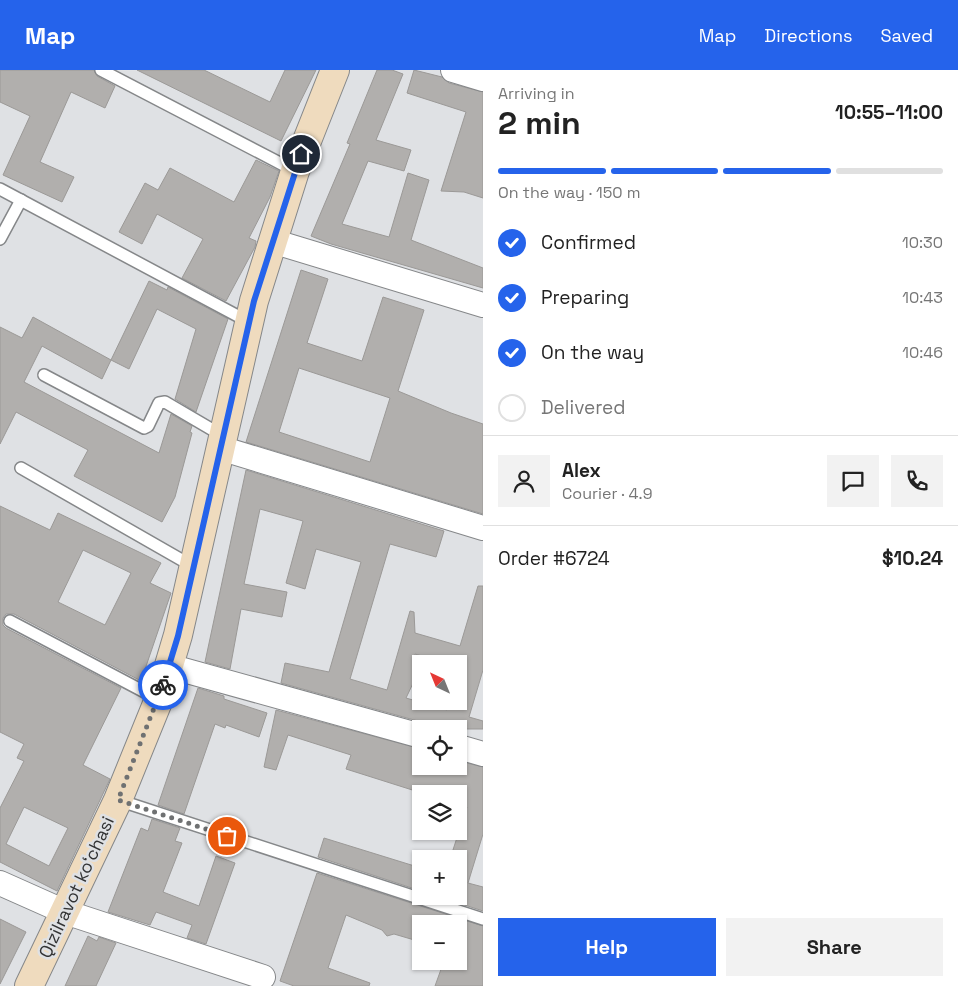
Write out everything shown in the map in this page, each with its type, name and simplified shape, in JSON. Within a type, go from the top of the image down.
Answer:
[{"type":"street","name":"Qizilravot koʻchasi","points":[[29,986],[118,800],[158,699],[169,666],[194,567],[249,322],[272,241],[295,171],[335,70]]},
{"type":"street","points":[[453,70],[483,79]]},
{"type":"street","points":[[272,241],[483,305]]},
{"type":"street","points":[[222,442],[483,528]]},
{"type":"street","points":[[169,666],[412,734]]},
{"type":"street","points":[[467,749],[483,754]]},
{"type":"street","points":[[0,882],[65,912],[264,977]]},
{"type":"lane","points":[[102,70],[295,171]]},
{"type":"lane","points":[[0,189],[249,322]]},
{"type":"lane","points":[[0,239],[21,200]]},
{"type":"lane","points":[[44,375],[144,428],[148,426],[159,403],[165,402],[222,442]]},
{"type":"lane","points":[[21,468],[194,567]]},
{"type":"lane","points":[[10,621],[158,699]]},
{"type":"lane","points":[[118,800],[483,919]]},
{"type":"building","points":[[0,70],[94,70],[97,76],[115,86],[105,108],[71,92],[40,162],[74,177],[62,202],[3,175],[30,116],[0,102]]},
{"type":"building","points":[[137,70],[204,70],[270,102],[285,70],[316,70],[281,141]]},
{"type":"building","points":[[377,70],[392,70],[403,74],[376,140],[411,150],[404,171],[368,161],[342,224],[389,237],[408,173],[429,180],[411,240],[483,268],[483,288],[331,244],[311,236],[350,144],[347,143]]},
{"type":"building","points":[[414,70],[442,77],[449,83],[483,92],[483,198],[464,192],[441,191],[466,112],[407,93]]},
{"type":"building","points":[[256,160],[279,171],[270,197],[249,238],[256,241],[255,247],[226,301],[182,278],[203,239],[157,214],[142,244],[119,232],[145,183],[158,190],[170,168],[234,202]]},
{"type":"building","points":[[301,270],[328,279],[307,343],[362,361],[383,297],[424,310],[398,391],[483,424],[483,514],[246,442]],"holes":[[[299,368],[390,398],[370,462],[279,432]]]},
{"type":"building","points":[[149,281],[167,290],[168,287],[228,319],[196,412],[175,399],[196,329],[157,309],[129,369],[111,360]]},
{"type":"building","points":[[33,317],[111,360],[102,379],[42,346],[24,382],[159,453],[171,414],[192,426],[190,432],[192,433],[175,497],[162,522],[74,476],[88,450],[16,412],[0,444],[0,327],[22,338]]},
{"type":"building","points":[[246,470],[444,531],[436,557],[390,544],[350,679],[387,690],[410,611],[414,612],[415,633],[460,646],[478,586],[483,586],[483,670],[469,717],[483,721],[483,729],[467,729],[467,720],[414,720],[281,683],[285,663],[329,672],[361,562],[316,549],[305,589],[286,583],[303,521],[260,509],[244,584],[287,592],[282,617],[241,609],[230,669],[205,662]]},
{"type":"building","points":[[0,506],[50,530],[58,513],[161,563],[150,583],[171,593],[141,681],[14,614],[6,614],[3,618],[3,625],[6,628],[121,688],[83,765],[110,779],[57,891],[0,862],[0,808],[24,761],[17,758],[24,744],[0,732]],"holes":[[[83,550],[131,573],[105,625],[58,602]],[[24,807],[68,828],[49,866],[6,844]]]},
{"type":"building","points":[[198,688],[267,713],[259,737],[226,725],[225,728],[215,724],[184,814],[158,805]]},
{"type":"building","points":[[276,710],[412,747],[412,775],[467,775],[467,763],[483,767],[483,834],[468,883],[483,887],[483,911],[465,905],[467,905],[467,850],[453,850],[456,840],[467,840],[467,785],[412,785],[412,790],[346,769],[351,755],[288,735],[276,770],[264,767]]},
{"type":"building","points":[[152,819],[180,828],[175,841],[182,843],[163,892],[199,906],[216,856],[235,863],[206,944],[187,938],[192,925],[156,912],[150,925],[108,912],[141,828],[148,831]]},
{"type":"building","points":[[324,838],[412,865],[412,888],[318,857]]},
{"type":"building","points":[[317,873],[412,903],[412,905],[449,915],[412,915],[412,939],[394,934],[387,936],[382,930],[346,915],[328,968],[370,983],[369,986],[294,986],[280,981]]},
{"type":"building","points":[[0,919],[26,932],[0,984]]},
{"type":"building","points":[[467,921],[483,926],[483,986],[435,986],[441,970],[467,970]]},
{"type":"building","points":[[88,936],[97,941],[99,937],[116,943],[96,986],[65,986]]},
{"type":"way so far","points":[[163,685],[118,800],[227,836]]},
{"type":"route","points":[[163,685],[178,636],[254,301],[301,154]]}]
